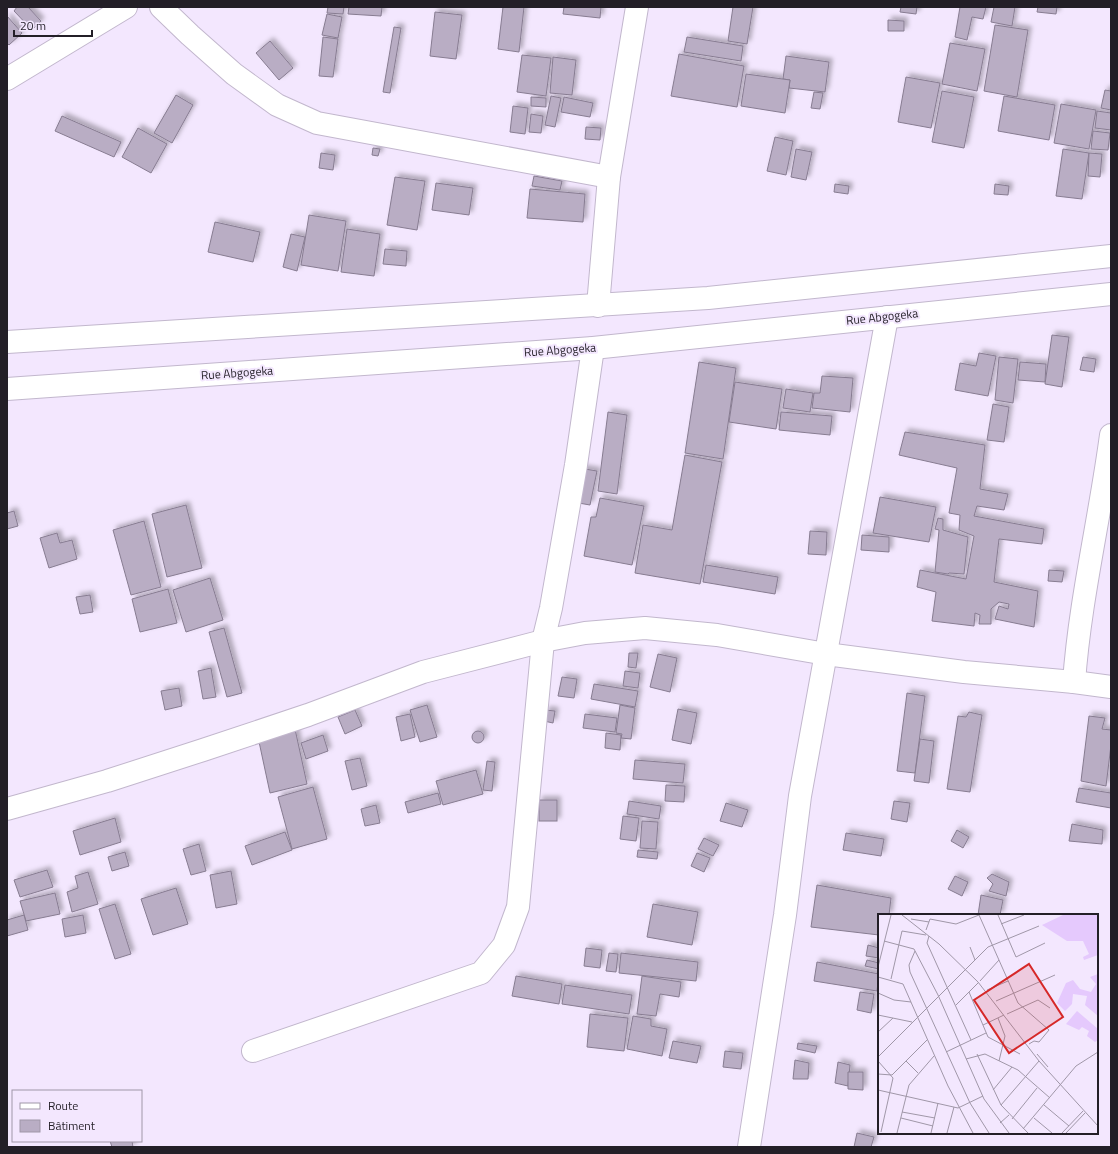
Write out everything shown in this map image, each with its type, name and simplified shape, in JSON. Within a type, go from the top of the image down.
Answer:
[{"type":"street","points":[[7,79],[126,7]]},
{"type":"street","points":[[161,7],[234,74],[277,105],[317,123],[610,177]]},
{"type":"street","points":[[598,306],[610,177],[637,7]]},
{"type":"street","points":[[7,342],[708,298],[1111,256]]},
{"type":"street","name":"Rue Abgogeka","points":[[7,389],[593,348],[1111,294]]},
{"type":"street","points":[[749,1147],[785,915],[800,796],[887,317]]},
{"type":"street","points":[[253,1051],[481,973],[504,945],[518,907],[543,641],[551,608],[576,465],[593,348]]},
{"type":"street","points":[[1074,682],[1076,649],[1104,488],[1111,435]]},
{"type":"street","points":[[7,809],[107,781],[203,750],[308,715],[422,672],[543,641],[585,633],[645,628],[717,634],[826,654],[964,672],[1074,682],[1111,687]]},
{"type":"building","points":[[17,7],[28,7],[41,21],[32,30],[14,11]]},
{"type":"building","points":[[328,7],[344,7],[343,14],[327,13]]},
{"type":"building","points":[[349,7],[382,7],[381,16],[348,14]]},
{"type":"building","points":[[503,7],[524,7],[519,52],[498,49]]},
{"type":"building","points":[[564,7],[601,7],[600,18],[563,14]]},
{"type":"building","points":[[733,7],[753,7],[747,44],[728,41]]},
{"type":"building","points":[[901,7],[917,7],[916,14],[900,12]]},
{"type":"building","points":[[960,7],[986,7],[983,19],[972,17],[967,40],[955,37]]},
{"type":"building","points":[[994,7],[1015,7],[1012,26],[991,22]]},
{"type":"building","points":[[1038,7],[1057,7],[1056,14],[1037,12]]},
{"type":"building","points":[[435,12],[462,15],[456,59],[430,56]]},
{"type":"building","points":[[327,14],[342,17],[338,38],[322,35]]},
{"type":"building","points":[[7,16],[22,33],[9,45],[7,43]]},
{"type":"building","points":[[888,20],[904,21],[904,31],[888,31]]},
{"type":"building","points":[[995,25],[1028,30],[1017,97],[984,91]]},
{"type":"building","points":[[394,27],[401,28],[390,93],[383,92]]},
{"type":"building","points":[[323,37],[338,39],[333,77],[319,76]]},
{"type":"building","points":[[687,37],[743,46],[741,61],[684,52]]},
{"type":"building","points":[[270,41],[293,68],[279,80],[256,53]]},
{"type":"building","points":[[950,43],[985,49],[977,91],[942,84]]},
{"type":"building","points":[[679,54],[744,66],[737,107],[671,96]]},
{"type":"building","points":[[522,55],[551,58],[546,96],[517,92]]},
{"type":"building","points":[[786,56],[829,62],[825,92],[789,88],[790,80],[783,79]]},
{"type":"building","points":[[553,57],[576,60],[572,95],[550,93]]},
{"type":"building","points":[[746,74],[790,80],[785,113],[741,106]]},
{"type":"building","points":[[906,77],[940,83],[931,128],[898,122]]},
{"type":"building","points":[[1105,90],[1111,91],[1111,110],[1101,108]]},
{"type":"building","points":[[942,91],[974,97],[964,148],[932,142]]},
{"type":"building","points":[[814,92],[823,93],[820,109],[811,108]]},
{"type":"building","points":[[176,95],[193,105],[172,143],[154,133]]},
{"type":"building","points":[[551,96],[561,98],[555,127],[545,125]]},
{"type":"building","points":[[1004,96],[1055,105],[1049,140],[998,131]]},
{"type":"building","points":[[531,97],[546,98],[546,107],[531,106]]},
{"type":"building","points":[[564,97],[593,103],[590,117],[561,112]]},
{"type":"building","points":[[1061,104],[1096,110],[1089,149],[1054,143]]},
{"type":"building","points":[[513,106],[528,108],[525,134],[510,132]]},
{"type":"building","points":[[1097,111],[1111,113],[1111,130],[1095,128]]},
{"type":"building","points":[[531,114],[543,116],[541,133],[529,132]]},
{"type":"building","points":[[62,116],[121,142],[114,157],[55,131]]},
{"type":"building","points":[[586,127],[601,128],[600,140],[585,139]]},
{"type":"building","points":[[138,128],[167,144],[151,173],[122,157]]},
{"type":"building","points":[[1093,131],[1110,133],[1108,150],[1091,149]]},
{"type":"building","points":[[775,137],[793,141],[786,175],[767,171]]},
{"type":"building","points":[[373,148],[380,149],[378,156],[372,155]]},
{"type":"building","points":[[796,149],[812,152],[806,180],[791,177]]},
{"type":"building","points":[[1063,149],[1089,153],[1082,199],[1056,196]]},
{"type":"building","points":[[321,153],[335,155],[333,170],[319,168]]},
{"type":"building","points":[[1089,153],[1102,154],[1100,177],[1088,176]]},
{"type":"building","points":[[534,176],[562,181],[560,190],[532,186]]},
{"type":"building","points":[[395,177],[425,181],[417,230],[387,225]]},
{"type":"building","points":[[436,183],[473,188],[469,215],[432,210]]},
{"type":"building","points":[[835,184],[849,186],[848,194],[834,192]]},
{"type":"building","points":[[995,184],[1009,186],[1008,195],[994,194]]},
{"type":"building","points":[[530,189],[585,194],[583,222],[527,218]]},
{"type":"building","points":[[309,215],[346,221],[338,271],[301,265]]},
{"type":"building","points":[[215,222],[260,232],[253,262],[208,252]]},
{"type":"building","points":[[347,229],[380,234],[374,276],[341,272]]},
{"type":"building","points":[[291,234],[305,237],[297,271],[283,267]]},
{"type":"building","points":[[385,249],[407,251],[406,266],[383,264]]},
{"type":"building","points":[[1052,335],[1069,337],[1062,387],[1045,384]]},
{"type":"building","points":[[979,353],[996,356],[988,396],[955,390],[960,363],[976,366]]},
{"type":"building","points":[[999,357],[1018,359],[1013,403],[995,400]]},
{"type":"building","points":[[1083,357],[1096,359],[1094,372],[1080,370]]},
{"type":"building","points":[[699,362],[736,368],[723,459],[685,453]]},
{"type":"building","points":[[1020,362],[1046,364],[1045,382],[1018,380]]},
{"type":"building","points":[[822,376],[853,378],[850,412],[812,408],[814,393],[820,393]]},
{"type":"building","points":[[735,382],[782,389],[776,429],[729,422]]},
{"type":"building","points":[[786,389],[813,393],[810,412],[783,408]]},
{"type":"building","points":[[993,404],[1009,407],[1004,442],[987,440]]},
{"type":"building","points":[[608,412],[627,415],[617,494],[598,491]]},
{"type":"building","points":[[781,412],[832,416],[830,435],[779,430]]},
{"type":"building","points":[[905,432],[985,445],[980,489],[1008,494],[1004,510],[977,506],[974,516],[1044,529],[1042,544],[999,539],[994,582],[1038,591],[1034,627],[995,619],[999,606],[1008,609],[1009,604],[999,602],[991,609],[991,624],[979,624],[980,615],[975,613],[974,626],[932,621],[936,592],[917,587],[920,570],[966,579],[974,536],[959,530],[960,515],[949,513],[957,468],[899,455]]},
{"type":"building","points":[[685,455],[722,462],[700,584],[635,573],[643,525],[672,530]]},
{"type":"building","points":[[579,468],[597,471],[590,505],[573,502]]},
{"type":"building","points":[[880,497],[936,507],[929,542],[873,533]]},
{"type":"building","points":[[600,498],[644,506],[632,565],[584,556],[591,517],[596,517]]},
{"type":"building","points":[[186,505],[202,568],[167,577],[152,514]]},
{"type":"building","points":[[14,511],[18,526],[7,529],[7,513]]},
{"type":"building","points":[[938,518],[943,519],[943,530],[968,537],[964,574],[935,572],[939,530],[935,529]]},
{"type":"building","points":[[144,521],[161,587],[131,595],[113,530]]},
{"type":"building","points":[[810,531],[827,532],[826,555],[808,554]]},
{"type":"building","points":[[57,533],[60,543],[72,540],[77,559],[49,568],[40,538]]},
{"type":"building","points":[[862,535],[889,537],[889,552],[861,550]]},
{"type":"building","points":[[706,565],[778,577],[775,594],[703,582]]},
{"type":"building","points":[[1049,570],[1064,571],[1062,582],[1048,581]]},
{"type":"building","points":[[210,578],[223,620],[186,632],[173,590]]},
{"type":"building","points":[[168,589],[177,623],[140,632],[132,599]]},
{"type":"building","points":[[90,595],[93,612],[80,614],[76,597]]},
{"type":"building","points":[[224,628],[242,693],[227,697],[209,632]]},
{"type":"building","points":[[629,653],[638,653],[636,668],[628,667]]},
{"type":"building","points":[[658,654],[677,658],[670,692],[650,687]]},
{"type":"building","points":[[211,668],[216,697],[203,699],[198,671]]},
{"type":"building","points":[[625,671],[640,673],[638,688],[623,686]]},
{"type":"building","points":[[562,677],[577,679],[574,698],[558,696]]},
{"type":"building","points":[[594,684],[638,691],[635,707],[591,699]]},
{"type":"building","points":[[179,688],[182,706],[165,710],[161,691]]},
{"type":"building","points":[[907,693],[925,696],[915,773],[897,771]]},
{"type":"building","points":[[427,705],[437,737],[420,742],[410,710]]},
{"type":"building","points":[[620,705],[635,708],[631,739],[621,738],[622,734],[616,733]]},
{"type":"building","points":[[678,709],[697,713],[691,744],[672,740]]},
{"type":"building","points":[[355,710],[362,726],[345,734],[338,717]]},
{"type":"building","points":[[546,710],[555,711],[553,723],[544,721]]},
{"type":"building","points":[[969,712],[982,715],[970,792],[947,789],[958,716],[966,717]]},
{"type":"building","points":[[410,714],[415,737],[401,741],[396,717]]},
{"type":"building","points":[[585,714],[617,718],[615,732],[583,728]]},
{"type":"building","points":[[1089,716],[1105,718],[1102,729],[1111,730],[1111,745],[1106,786],[1081,781]]},
{"type":"building","points":[[295,729],[307,784],[270,793],[258,737]]},
{"type":"building","points":[[476,731],[480,731],[484,737],[480,743],[476,743],[472,739],[472,735]]},
{"type":"building","points":[[606,733],[621,735],[620,750],[605,748]]},
{"type":"building","points":[[323,735],[328,751],[306,759],[301,743]]},
{"type":"building","points":[[920,739],[934,741],[929,783],[914,781]]},
{"type":"building","points":[[360,758],[367,786],[352,790],[345,761]]},
{"type":"building","points":[[635,760],[685,764],[683,783],[633,779]]},
{"type":"building","points":[[487,761],[495,762],[492,791],[483,790]]},
{"type":"building","points":[[476,770],[483,794],[443,805],[436,781]]},
{"type":"building","points":[[666,785],[685,786],[684,802],[665,801]]},
{"type":"building","points":[[313,787],[327,839],[292,849],[278,797]]},
{"type":"building","points":[[1079,788],[1111,793],[1111,808],[1076,802]]},
{"type":"building","points":[[438,793],[441,804],[408,813],[405,802]]},
{"type":"building","points":[[539,800],[557,800],[557,821],[539,821]]},
{"type":"building","points":[[629,801],[661,806],[659,819],[627,814]]},
{"type":"building","points":[[894,801],[910,803],[907,822],[891,819]]},
{"type":"building","points":[[726,803],[748,810],[742,827],[720,821]]},
{"type":"building","points":[[376,805],[380,823],[365,826],[361,809]]},
{"type":"building","points":[[623,816],[639,818],[636,841],[620,839]]},
{"type":"building","points":[[115,818],[121,842],[80,855],[73,831]]},
{"type":"building","points":[[642,821],[658,822],[656,849],[640,848]]},
{"type":"building","points":[[1072,824],[1103,830],[1102,844],[1069,841]]},
{"type":"building","points":[[957,830],[969,837],[963,848],[951,841]]},
{"type":"building","points":[[285,832],[292,850],[252,865],[245,846]]},
{"type":"building","points":[[846,833],[884,839],[881,856],[843,850]]},
{"type":"building","points":[[704,838],[719,845],[713,856],[698,849]]},
{"type":"building","points":[[199,844],[206,871],[191,875],[183,849]]},
{"type":"building","points":[[638,850],[658,852],[657,859],[637,857]]},
{"type":"building","points":[[125,852],[129,866],[112,871],[108,857]]},
{"type":"building","points":[[697,853],[710,858],[704,872],[691,866]]},
{"type":"building","points":[[47,870],[53,887],[20,897],[14,880]]},
{"type":"building","points":[[231,871],[237,904],[216,908],[210,875]]},
{"type":"building","points":[[88,872],[98,904],[72,912],[67,892],[78,888],[75,876]]},
{"type":"building","points":[[992,874],[1009,882],[1006,896],[989,891],[993,884],[987,878]]},
{"type":"building","points":[[955,876],[968,882],[962,896],[948,889]]},
{"type":"building","points":[[817,885],[891,898],[889,914],[878,914],[878,935],[811,927]]},
{"type":"building","points":[[176,888],[188,924],[153,935],[141,899]]},
{"type":"building","points":[[55,893],[60,914],[26,921],[20,901]]},
{"type":"building","points":[[981,895],[1003,900],[1000,914],[978,914]]},
{"type":"building","points":[[115,904],[131,954],[115,959],[99,909]]},
{"type":"building","points":[[653,904],[698,912],[692,945],[647,937]]},
{"type":"building","points":[[24,915],[28,930],[7,936],[7,920]]},
{"type":"building","points":[[83,915],[86,933],[65,937],[62,919]]},
{"type":"building","points":[[868,945],[878,948],[878,958],[866,956]]},
{"type":"building","points":[[586,948],[602,950],[600,968],[584,966]]},
{"type":"building","points":[[609,953],[618,954],[616,972],[606,971]]},
{"type":"building","points":[[621,953],[698,962],[696,981],[619,973]]},
{"type":"building","points":[[867,960],[878,963],[878,969],[865,966]]},
{"type":"building","points":[[817,962],[878,974],[877,991],[814,981]]},
{"type":"building","points":[[516,976],[562,984],[559,1004],[512,996]]},
{"type":"building","points":[[642,976],[681,982],[679,997],[660,994],[656,1016],[637,1014]]},
{"type":"building","points":[[565,985],[632,995],[629,1014],[562,1004]]},
{"type":"building","points":[[860,992],[874,994],[871,1013],[857,1010]]},
{"type":"building","points":[[590,1014],[628,1018],[624,1051],[587,1047]]},
{"type":"building","points":[[633,1016],[651,1019],[651,1026],[667,1029],[662,1056],[627,1049]]},
{"type":"building","points":[[673,1041],[701,1046],[697,1063],[669,1058]]},
{"type":"building","points":[[798,1043],[817,1046],[815,1053],[797,1049]]},
{"type":"building","points":[[725,1051],[743,1053],[741,1069],[723,1067]]},
{"type":"building","points":[[795,1060],[809,1063],[808,1079],[793,1079]]},
{"type":"building","points":[[838,1062],[850,1065],[848,1086],[835,1083]]},
{"type":"building","points":[[848,1072],[863,1072],[863,1090],[848,1089]]},
{"type":"building","points":[[857,1133],[874,1137],[871,1147],[854,1147]]},
{"type":"building","points":[[110,1142],[132,1142],[133,1147],[112,1147]]}]
